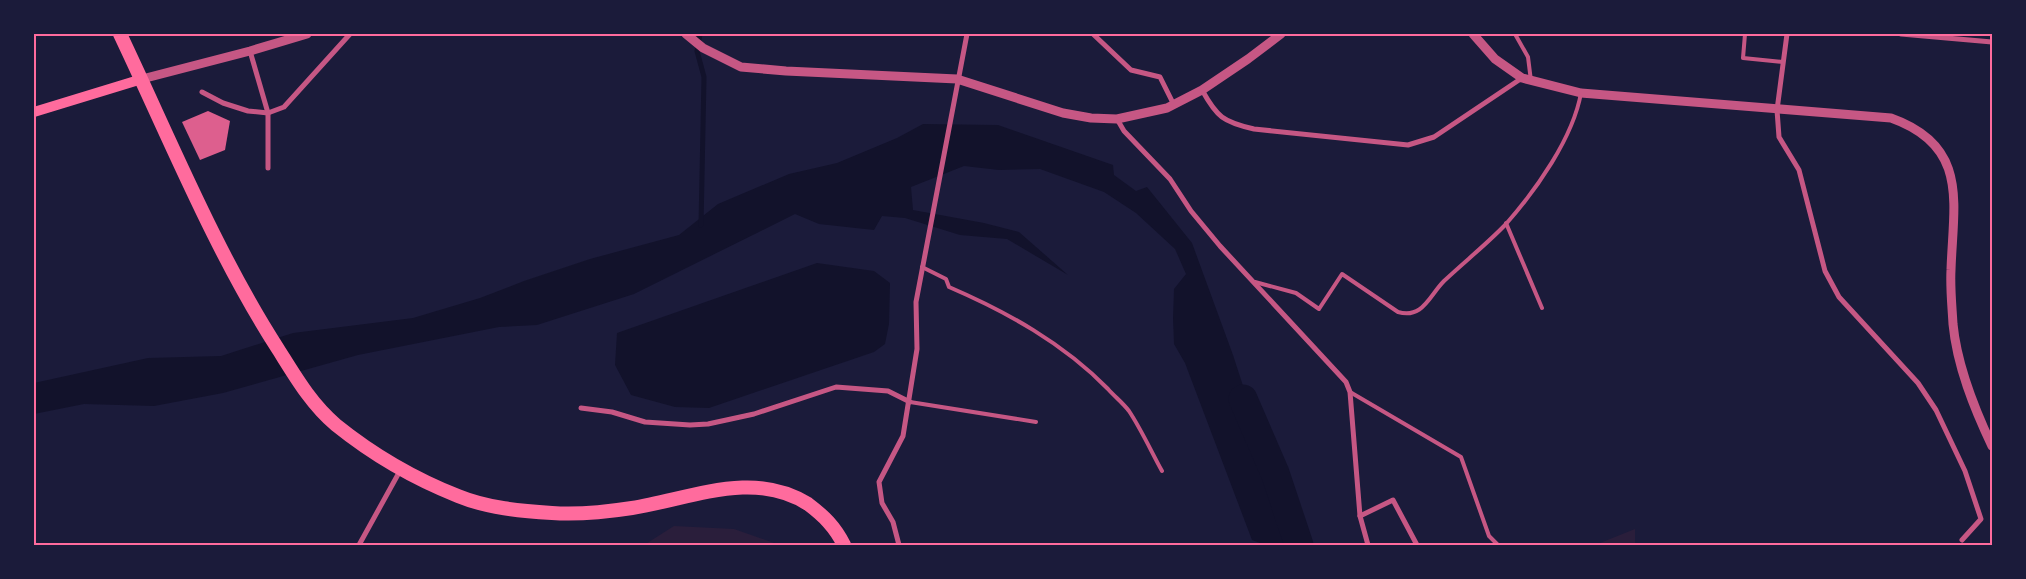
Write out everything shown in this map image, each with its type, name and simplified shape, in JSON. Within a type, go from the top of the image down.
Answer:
[{"type":"highway","points":[[120,34],[224,254],[263,326],[303,388],[335,424],[402,468],[459,497],[510,509],[555,513],[598,513],[633,508],[712,491],[759,486],[782,491],[813,508],[827,519],[844,545]]},
{"type":"main road","points":[[34,112],[142,79]]},
{"type":"street","points":[[142,79],[307,34]]},
{"type":"street","points":[[202,92],[223,103],[248,111],[268,113],[284,106],[350,34]]},
{"type":"street","points":[[686,34],[703,48],[728,61],[759,70],[957,79],[1063,113],[1091,118],[1117,119],[1154,113],[1174,105],[1202,90],[1248,60],[1281,34]]},
{"type":"street","points":[[900,545],[893,522],[882,503],[878,482],[899,447],[910,402],[917,349],[916,302],[967,34]]},
{"type":"street","points":[[1093,34],[1130,70],[1160,77],[1174,105]]},
{"type":"street","points":[[1473,34],[1495,59],[1526,80],[1581,93],[1890,118],[1921,132],[1935,146],[1949,170],[1954,187],[1955,204],[1951,272],[1953,324],[1958,355],[1968,390],[1992,446]]},
{"type":"street","points":[[1787,34],[1777,110],[1779,136],[1799,170],[1826,270],[1839,297],[1918,383],[1936,410],[1965,471],[1981,519],[1962,540]]},
{"type":"street","points":[[1900,34],[1992,42]]},
{"type":"street","points":[[250,51],[268,113],[268,168]]},
{"type":"street","points":[[1202,90],[1219,115],[1230,124],[1254,129],[1408,145],[1434,137],[1526,80]]},
{"type":"street","points":[[1117,119],[1124,131],[1170,179],[1191,210],[1220,246],[1346,382],[1350,392],[1360,516],[1368,545]]},
{"type":"street","points":[[581,408],[612,412],[646,422],[690,425],[708,424],[754,414],[836,387],[888,391],[910,402]]},
{"type":"street","points":[[359,545],[402,468]]},
{"type":"street","points":[[1360,516],[1393,500],[1417,545]]},
{"type":"lane","points":[[1515,34],[1528,57],[1526,80]]},
{"type":"lane","points":[[1745,34],[1743,58],[1783,62]]},
{"type":"lane","points":[[1254,282],[1296,293],[1319,309],[1342,274],[1398,312],[1408,315],[1418,312],[1442,283],[1506,223],[1543,176],[1574,122],[1581,93]]},
{"type":"lane","points":[[1506,223],[1542,308]]},
{"type":"lane","points":[[922,267],[946,279],[949,287],[996,308],[1038,335],[1050,339],[1095,376],[1128,410],[1162,471]]},
{"type":"lane","points":[[1350,392],[1461,457],[1489,536],[1498,545]]},
{"type":"lane","points":[[910,402],[1036,422]]},
{"type":"shaded area","points":[[923,124],[998,125],[1113,165],[1114,175],[1136,191],[1147,187],[1192,243],[1233,355],[1280,500],[1300,545],[1265,545],[1252,540],[1185,363],[1174,344],[1174,289],[1186,274],[1175,249],[1136,213],[1104,192],[1040,169],[999,170],[964,166],[911,187],[913,210],[984,223],[1019,232],[1068,275],[1007,239],[960,235],[905,218],[882,216],[874,230],[819,224],[795,214],[634,294],[537,325],[499,327],[358,355],[223,393],[154,406],[84,404],[34,414],[34,383],[148,358],[221,356],[293,333],[413,318],[480,298],[590,259],[679,235],[718,204],[789,174],[837,163],[897,138]]},
{"type":"shaded area","points":[[817,263],[874,271],[890,283],[889,324],[885,344],[874,352],[709,408],[675,407],[631,395],[615,365],[617,333]]},
{"type":"shaded area","points":[[674,526],[734,529],[780,545],[644,545]]},
{"type":"shaded area","points":[[1635,529],[1635,545],[1595,545]]},
{"type":"building","points":[[208,111],[230,121],[225,150],[200,160],[182,122]]},
{"type":"waterway","points":[[700,34],[697,51],[704,77],[701,225]]},
{"type":"waterway","points":[[1243,399],[1275,473],[1299,545]]}]
